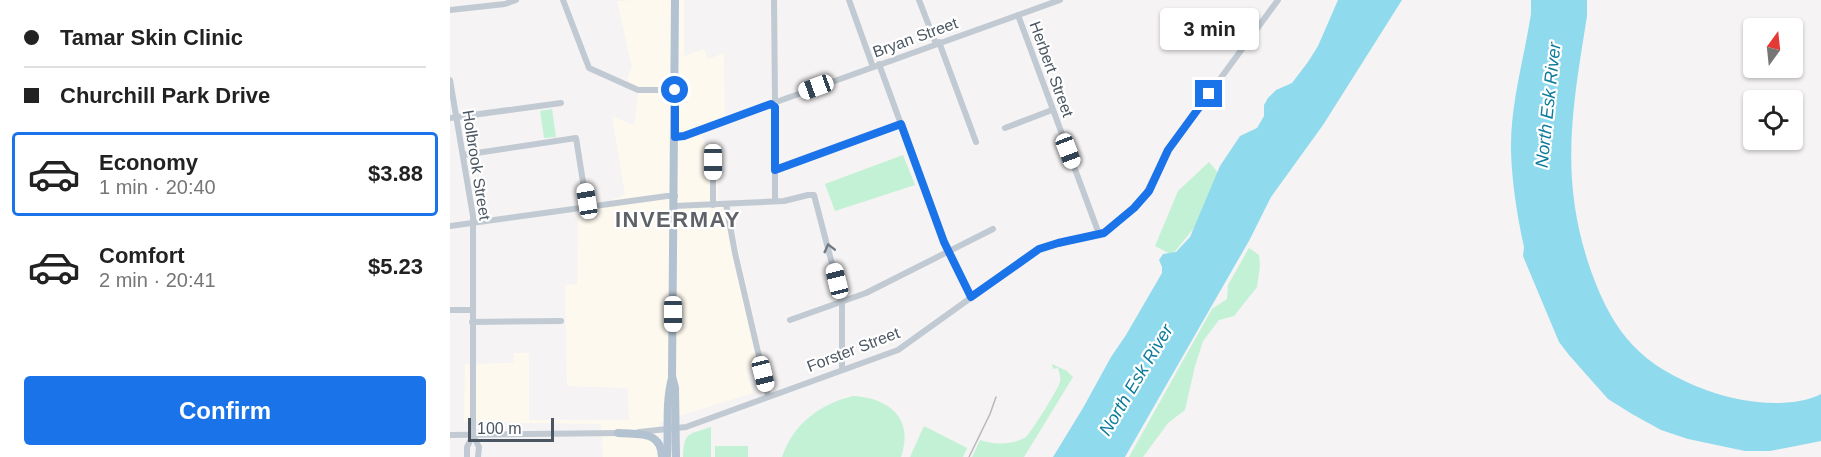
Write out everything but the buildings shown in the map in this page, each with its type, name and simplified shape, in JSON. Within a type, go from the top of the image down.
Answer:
[{"type":"main road","points":[[675,0],[672,376],[668,392],[676,457]]},
{"type":"main road","points":[[667,457],[672,429]]},
{"type":"main road","points":[[618,433],[648,436],[657,440],[662,447],[662,457]]},
{"type":"street","points":[[450,10],[516,0]]},
{"type":"street","points":[[562,0],[589,68],[638,90],[675,90]]},
{"type":"street","points":[[774,0],[775,201]]},
{"type":"street","points":[[849,0],[901,124],[948,252],[971,297]]},
{"type":"street","points":[[919,0],[976,142]]},
{"type":"street","name":"Bryan Street","points":[[675,137],[684,136],[1018,15],[1039,3],[1060,0]]},
{"type":"street","points":[[1099,234],[1111,228],[1144,197],[1168,150],[1278,0]]},
{"type":"street","name":"Herbert Street","points":[[1018,15],[1099,234]]},
{"type":"street","name":"Holbrook Street","points":[[450,80],[453,118],[463,155],[473,223],[473,435],[478,447],[478,457]]},
{"type":"street","points":[[453,118],[561,103]]},
{"type":"street","points":[[1005,128],[1052,110]]},
{"type":"street","points":[[775,170],[901,124]]},
{"type":"street","points":[[463,155],[576,138],[586,207]]},
{"type":"street","points":[[713,162],[713,205]]},
{"type":"street","points":[[674,206],[775,201],[814,195],[842,302],[842,369]]},
{"type":"street","points":[[450,226],[675,196]]},
{"type":"street","points":[[726,204],[768,395]]},
{"type":"street","points":[[790,320],[866,293],[993,229]]},
{"type":"street","name":"Forster Street","points":[[450,435],[618,433],[686,427],[904,347],[1039,249],[1099,234]]},
{"type":"street","points":[[450,310],[472,310]]},
{"type":"street","points":[[472,322],[561,321]]},
{"type":"street","name":"Holbrook Street","points":[[467,457],[467,447],[473,435]]},
{"type":"shaded area","points":[[684,0],[684,56],[704,49],[708,59],[724,53],[725,115],[702,136],[709,156],[718,154],[718,200],[729,208],[763,359],[758,366],[746,369],[753,393],[660,422],[658,457],[603,457],[601,424],[464,422],[465,364],[513,363],[514,353],[529,353],[529,420],[629,420],[628,388],[567,386],[565,285],[577,284],[578,216],[625,194],[612,116],[634,125],[638,95],[627,79],[632,67],[617,1]]},
{"type":"green space","points":[[552,109],[556,137],[544,138],[540,111]]},
{"type":"green space","points":[[903,155],[915,185],[835,211],[825,184]]},
{"type":"green space","points":[[1209,162],[1220,175],[1198,223],[1172,255],[1155,246],[1178,191]]},
{"type":"green space","points":[[1249,248],[1259,255],[1257,287],[1234,316],[1219,320],[1203,341],[1185,410],[1168,423],[1143,457],[1129,457],[1212,309],[1227,299],[1228,285]]},
{"type":"green space","points":[[1052,364],[1067,371],[1073,377],[1024,457],[972,457],[980,440],[991,443],[1009,443],[1021,440],[1029,434],[1060,382],[1058,368],[1053,369]]},
{"type":"green space","points":[[853,396],[878,401],[896,413],[904,432],[901,457],[782,457],[793,435],[809,417],[830,404]]},
{"type":"green space","points":[[924,426],[967,448],[963,457],[910,457]]},
{"type":"green space","points":[[711,427],[711,457],[683,457],[686,438],[692,433]]},
{"type":"green space","points":[[715,446],[748,446],[748,457],[715,457]]},
{"type":"water","name":"North Esk River","points":[[1338,0],[1402,0],[1323,125],[1271,197],[1250,239],[1125,457],[1053,457],[1162,273],[1159,260],[1163,254],[1176,252],[1190,237],[1220,166],[1240,136],[1257,128],[1264,116],[1264,105],[1268,98],[1276,90],[1292,83],[1308,62],[1318,46]]},
{"type":"water","name":"North Esk River","points":[[1531,0],[1587,0],[1571,144],[1575,206],[1591,271],[1600,294],[1621,330],[1633,346],[1648,359],[1684,381],[1706,390],[1748,401],[1779,403],[1808,399],[1821,394],[1821,441],[1770,451],[1745,451],[1688,439],[1661,430],[1608,399],[1559,342],[1523,256],[1524,247],[1512,175],[1511,134],[1531,14]]},
{"type":"tram line","points":[[969,457],[996,397]]},
{"type":"district","name":"INVERMAY","points":[[678,219]]},
{"type":"route","points":[[675,90],[675,137],[682,137],[771,104],[775,107],[775,170],[901,124],[944,242],[971,297],[1039,249],[1104,233],[1111,228],[1149,191],[1168,150],[1209,94]]}]
